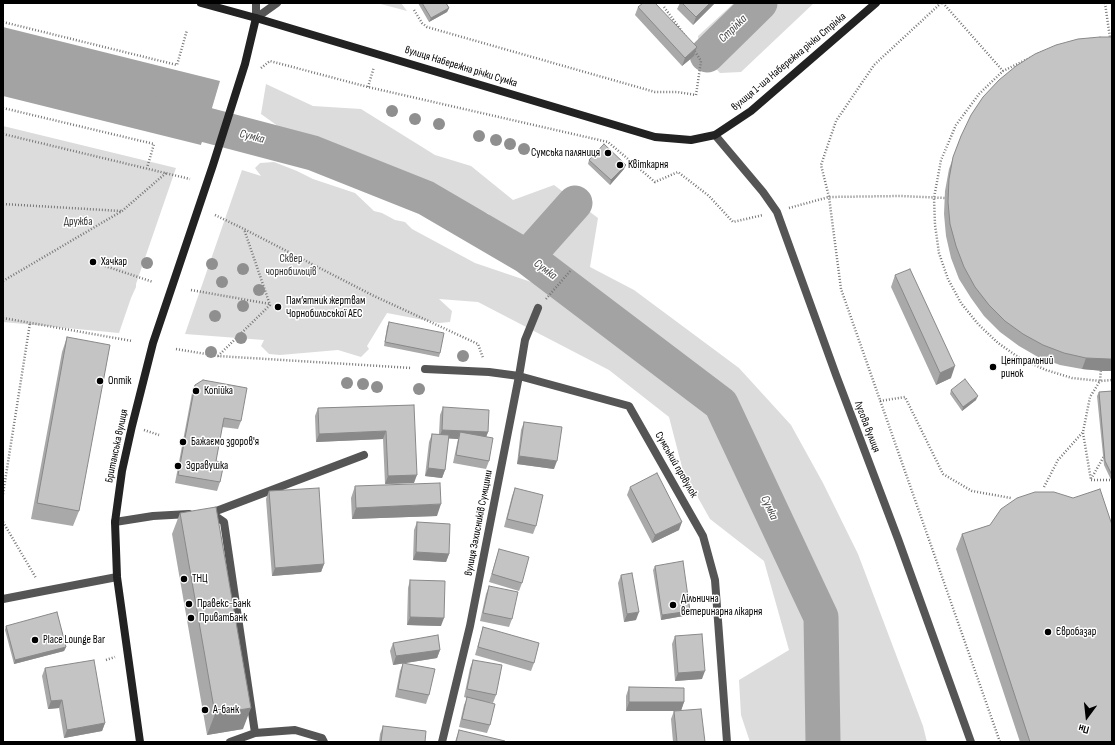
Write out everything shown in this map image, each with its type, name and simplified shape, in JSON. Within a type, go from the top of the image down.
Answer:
[{"type":"main road","name":"вулиця Набережна річки Сумка","points":[[202,3],[655,137],[691,140],[715,135]]},
{"type":"main road","name":"вулиця 1-ша Набережна річки Стрілка","points":[[715,135],[752,111],[876,3]]},
{"type":"main road","name":"Британська вулиця","points":[[140,742],[117,577],[115,522],[122,470],[153,342],[213,165],[245,64],[256,18]]},
{"type":"street","points":[[256,3],[256,18]]},
{"type":"street","points":[[256,18],[277,3]]},
{"type":"street","name":"Лугова вулиця","points":[[715,135],[763,192],[777,212],[836,375],[898,539],[971,742]]},
{"type":"street","name":"вулиця Захисників Сумщини","points":[[442,742],[470,626],[525,340],[538,308]]},
{"type":"street","name":"Сумський провулок","points":[[425,369],[489,372],[519,376],[629,406],[703,536],[715,580],[727,742]]},
{"type":"street","points":[[115,522],[153,516],[211,513],[364,455]]},
{"type":"street","points":[[211,513],[224,522],[256,734]]},
{"type":"street","points":[[3,600],[117,577]]},
{"type":"street","points":[[230,742],[256,734],[295,730],[322,738],[324,742]]},
{"type":"path","points":[[1000,742],[841,289],[829,197],[821,165],[836,121],[874,65],[942,3],[1003,71]]},
{"type":"path","points":[[1105,3],[1110,39],[1112,40]]},
{"type":"path","points":[[664,7],[689,41]]},
{"type":"path","points":[[414,10],[422,23],[427,27],[655,92],[677,92],[696,95],[701,61],[692,46]]},
{"type":"path","points":[[3,22],[177,65],[187,30]]},
{"type":"path","points":[[1047,50],[1040,52],[1003,71],[979,94],[956,125],[941,160],[934,198],[934,225],[939,253],[948,279],[961,303],[978,324],[998,343],[1021,359],[1046,370],[1072,378],[1100,381],[1112,380]]},
{"type":"path","points":[[368,87],[378,54]]},
{"type":"path","points":[[261,68],[270,61],[368,87],[608,142],[655,182],[678,172],[708,196],[732,222],[777,212],[829,197],[900,196],[953,199]]},
{"type":"path","points":[[3,108],[154,144],[147,168]]},
{"type":"path","points":[[3,134],[190,179]]},
{"type":"path","points":[[3,281],[122,211],[166,173]]},
{"type":"path","points":[[3,204],[122,211]]},
{"type":"path","points":[[215,215],[372,295],[478,344],[489,372]]},
{"type":"path","points":[[244,229],[270,304]]},
{"type":"path","points":[[105,266],[153,282]]},
{"type":"path","points":[[538,308],[571,270]]},
{"type":"path","points":[[191,290],[270,304]]},
{"type":"path","points":[[218,356],[270,304]]},
{"type":"path","points":[[3,318],[132,341]]},
{"type":"path","points":[[3,494],[30,323]]},
{"type":"path","points":[[176,349],[218,356],[425,369]]},
{"type":"path","points":[[1091,480],[1083,432],[1090,397],[1100,381],[1101,364]]},
{"type":"path","points":[[880,401],[905,397],[943,474],[972,491],[1011,498]]},
{"type":"path","points":[[1044,487],[1058,460],[1083,432]]},
{"type":"path","points":[[1091,480],[1103,458],[1107,454]]},
{"type":"path","points":[[1091,480],[1112,481]]},
{"type":"path","points":[[3,522],[44,591]]},
{"type":"green space","points":[[377,3],[401,3],[407,11]]},
{"type":"green space","points":[[734,3],[814,3],[741,72],[720,73],[699,51],[698,36]]},
{"type":"green space","name":"Сквер чорнобильців","points":[[266,84],[313,106],[361,109],[435,155],[471,166],[513,200],[554,185],[598,218],[590,267],[634,290],[739,368],[791,425],[823,483],[858,554],[923,726],[927,742],[750,742],[741,715],[739,680],[789,650],[764,561],[710,519],[683,471],[669,417],[609,370],[478,302],[439,299],[452,311],[450,322],[439,323],[387,313],[367,346],[369,349],[361,357],[338,350],[280,355],[269,354],[261,346],[264,340],[185,334],[242,170],[261,176],[255,168],[260,163],[274,162],[313,179],[355,193],[374,211],[382,213],[395,220],[405,222],[412,229],[475,263],[546,287],[517,252],[496,242],[489,214],[430,194],[408,175],[311,154],[289,134],[261,114]]},
{"type":"green space","name":"Дружба","points":[[3,126],[176,168],[119,333],[3,322]]},
{"type":"shaded area","points":[[3,27],[220,81],[201,145],[3,96]]},
{"type":"pier","points":[[221,80],[222,82],[203,145],[201,146]]},
{"type":"building","points":[[422,3],[446,3],[449,8],[431,18]]},
{"type":"building","points":[[643,3],[655,3],[697,47],[685,58],[638,7]]},
{"type":"building","points":[[682,3],[710,3],[696,17]]},
{"type":"building","points":[[1112,37],[1112,359],[1086,358],[1064,353],[1043,345],[1023,334],[1005,321],[989,305],[975,287],[964,267],[950,224],[948,202],[949,179],[953,157],[971,115],[983,97],[999,80],[1016,66],[1035,54],[1056,45],[1078,39]]},
{"type":"building","points":[[604,144],[626,165],[611,180],[589,160]]},
{"type":"building","points":[[910,269],[955,366],[940,373],[895,275]]},
{"type":"building","points":[[389,322],[444,333],[440,353],[385,342]]},
{"type":"building","points":[[67,337],[110,345],[79,511],[37,503]]},
{"type":"building","points":[[965,379],[978,396],[963,407],[951,390]]},
{"type":"building","points":[[203,380],[247,388],[241,421],[224,418],[216,461],[224,463],[220,482],[178,475],[195,385]]},
{"type":"building","points":[[1112,391],[1112,475],[1105,461],[1099,392]]},
{"type":"building","points":[[414,405],[417,475],[388,476],[386,431],[319,434],[318,408]]},
{"type":"building","points":[[443,407],[489,410],[488,432],[442,430]]},
{"type":"building","points":[[524,422],[562,427],[557,461],[519,456]]},
{"type":"building","points":[[460,432],[493,438],[489,461],[456,455]]},
{"type":"building","points":[[432,434],[449,435],[445,470],[428,468]]},
{"type":"building","points":[[657,473],[682,522],[655,535],[630,487]]},
{"type":"building","points":[[440,483],[441,504],[356,508],[355,486]]},
{"type":"building","points":[[319,488],[324,564],[275,568],[269,491]]},
{"type":"building","points":[[515,488],[543,495],[536,526],[507,519]]},
{"type":"building","name":"Євробазар","points":[[1100,489],[1112,525],[1112,742],[1030,742],[962,534],[990,525],[1001,509],[1017,498],[1035,492],[1054,492],[1073,498]]},
{"type":"building","points":[[216,507],[251,708],[215,714],[180,513]]},
{"type":"building","points":[[417,522],[450,524],[449,554],[416,552]]},
{"type":"building","points":[[499,549],[529,557],[522,583],[492,574]]},
{"type":"building","points":[[683,561],[690,611],[662,615],[655,566]]},
{"type":"building","points":[[632,573],[639,612],[627,614],[621,575]]},
{"type":"building","points":[[410,580],[445,581],[444,618],[410,617]]},
{"type":"building","points":[[489,586],[518,592],[512,619],[483,613]]},
{"type":"building","name":"Place Lounge Bar","points":[[57,612],[66,647],[15,660],[6,626]]},
{"type":"building","points":[[483,627],[539,643],[534,663],[478,647]]},
{"type":"building","points":[[702,634],[705,671],[678,673],[675,636]]},
{"type":"building","points":[[438,635],[440,650],[396,656],[393,643]]},
{"type":"building","points":[[94,660],[105,723],[67,730],[62,700],[51,701],[45,668]]},
{"type":"building","points":[[473,660],[502,665],[496,695],[467,689]]},
{"type":"building","points":[[403,663],[435,669],[429,695],[398,689]]},
{"type":"building","points":[[629,687],[684,688],[684,702],[629,702]]},
{"type":"building","points":[[467,697],[495,704],[490,725],[462,719]]},
{"type":"building","points":[[701,709],[705,742],[677,742],[674,711]]},
{"type":"building","points":[[383,726],[426,731],[425,742],[381,742]]},
{"type":"building","points":[[459,730],[505,741],[505,742],[456,742]]},
{"type":"waterway","name":"Стрілка","points":[[707,55],[760,3]]},
{"type":"waterway","name":"Сумка","points":[[161,113],[313,153],[426,198],[527,257],[721,404],[821,617],[823,742]]},
{"type":"waterway","name":"Стрілка","points":[[527,257],[575,203]]},
{"type":"place","name":"Сумська паляниця","points":[[608,153]]},
{"type":"place","name":"Квіткарня","points":[[620,165]]},
{"type":"place","name":"Хачкар","points":[[93,262]]},
{"type":"place","name":"Пам’ятник жертвам Чорнобильської АЕС","points":[[278,307]]},
{"type":"place","name":"Центральний ринок","points":[[993,367]]},
{"type":"place","name":"Оптік","points":[[100,381]]},
{"type":"place","name":"Копійка","points":[[196,391]]},
{"type":"place","name":"Бажаємо здоров'я","points":[[183,442]]},
{"type":"place","name":"Здравушка","points":[[178,466]]},
{"type":"place","name":"ТНЦ","points":[[184,579]]},
{"type":"place","name":"Правекс-Банк","points":[[189,604]]},
{"type":"place","name":"Дільнична ветеринарна лікарня","points":[[673,605]]},
{"type":"place","name":"ПриватБанк","points":[[191,618]]},
{"type":"place","name":"Євробазар","points":[[1048,632]]},
{"type":"place","name":"Place Lounge Bar","points":[[35,640]]},
{"type":"place","name":"А-банк","points":[[205,710]]}]
